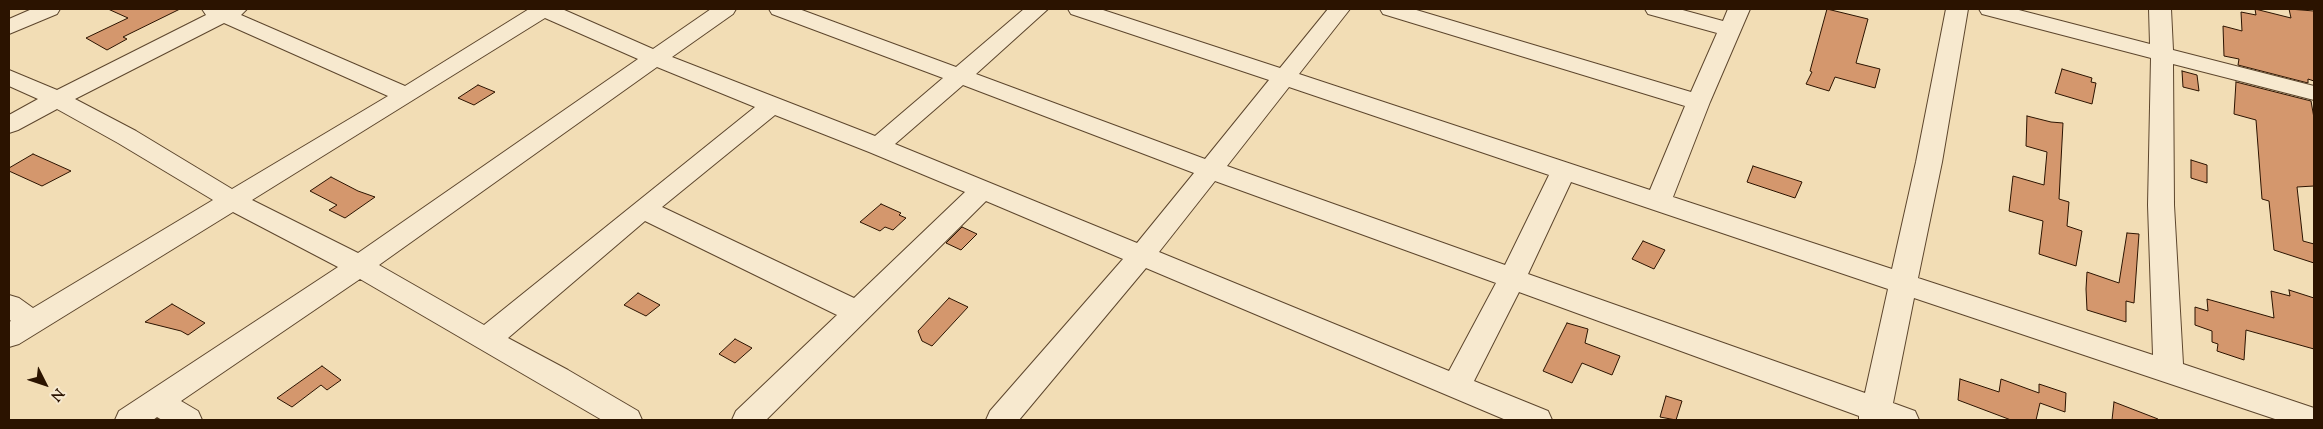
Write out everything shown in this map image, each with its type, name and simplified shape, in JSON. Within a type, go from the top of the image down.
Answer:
[{"type":"street","points":[[9,27],[48,9]]},
{"type":"street","points":[[9,336],[544,9],[655,58],[771,106],[878,146],[983,189],[1537,420]]},
{"type":"street","points":[[130,420],[359,266],[725,9]]},
{"type":"street","points":[[780,9],[1875,415],[1904,420]]},
{"type":"street","points":[[878,146],[1037,9]]},
{"type":"street","points":[[1079,9],[1125,15],[1283,77],[2311,419]]},
{"type":"street","points":[[1001,420],[1142,255],[1339,9]]},
{"type":"street","points":[[1391,9],[1698,102]]},
{"type":"street","points":[[1656,9],[1735,19],[1698,102],[1658,202]]},
{"type":"street","points":[[1875,415],[1929,162],[1957,9]]},
{"type":"street","points":[[1990,9],[2314,93]]},
{"type":"street","points":[[2160,9],[2162,53],[2161,205],[2168,371]]},
{"type":"street","points":[[9,125],[223,11],[406,95]]},
{"type":"street","points":[[9,77],[57,99],[127,137],[231,200],[359,266],[486,340],[557,378],[627,420]]},
{"type":"street","points":[[486,340],[643,209],[771,106]]},
{"type":"street","points":[[1456,386],[1512,279],[1564,170]]},
{"type":"street","points":[[747,420],[983,189]]},
{"type":"street","points":[[643,209],[857,312]]},
{"type":"street","points":[[9,305],[32,321]]},
{"type":"street","points":[[157,402],[187,420]]},
{"type":"building","points":[[108,9],[180,9],[123,37],[127,39],[107,50],[86,38],[128,18]]},
{"type":"building","points":[[1827,9],[1868,19],[1856,63],[1880,69],[1875,88],[1835,77],[1829,91],[1806,84],[1812,72],[1810,71]]},
{"type":"building","points":[[2255,9],[2291,18],[2289,9],[2314,11],[2314,81],[2308,79],[2308,83],[2238,65],[2239,59],[2224,56],[2223,26],[2242,31],[2241,12],[2256,15]]},
{"type":"building","points":[[2062,69],[2092,78],[2091,82],[2096,83],[2092,104],[2055,93]]},
{"type":"building","points":[[2182,71],[2197,75],[2199,91],[2183,87]]},
{"type":"building","points":[[2236,82],[2311,101],[2314,118],[2314,186],[2297,187],[2303,241],[2314,244],[2314,263],[2274,250],[2269,201],[2262,199],[2256,120],[2234,114]]},
{"type":"building","points":[[478,85],[495,92],[474,105],[458,98]]},
{"type":"building","points":[[2027,116],[2063,123],[2059,199],[2069,202],[2067,226],[2082,231],[2076,266],[2039,254],[2043,221],[2009,211],[2013,176],[2044,185],[2047,152],[2026,146]]},
{"type":"building","points":[[33,154],[71,171],[42,186],[9,171],[9,168]]},
{"type":"building","points":[[2191,160],[2207,165],[2207,183],[2191,178]]},
{"type":"building","points":[[1753,166],[1802,182],[1795,198],[1747,182]]},
{"type":"building","points":[[331,177],[358,191],[375,197],[345,218],[329,210],[337,205],[310,191]]},
{"type":"building","points":[[881,204],[901,213],[899,215],[906,218],[893,230],[885,227],[880,231],[860,222]]},
{"type":"building","points":[[962,227],[977,234],[961,250],[946,243]]},
{"type":"building","points":[[2127,233],[2139,234],[2134,303],[2126,301],[2126,322],[2087,310],[2086,289],[2087,272],[2119,283]]},
{"type":"building","points":[[1643,241],[1665,250],[1654,269],[1632,259]]},
{"type":"building","points":[[2289,290],[2314,298],[2314,349],[2246,330],[2244,360],[2217,351],[2218,344],[2212,342],[2212,331],[2195,325],[2195,307],[2208,311],[2207,299],[2274,318],[2271,291],[2290,296]]},
{"type":"building","points":[[638,293],[660,305],[646,316],[624,305]]},
{"type":"building","points":[[949,298],[968,307],[932,346],[922,341],[918,331]]},
{"type":"building","points":[[172,304],[205,323],[188,335],[181,331],[145,322]]},
{"type":"building","points":[[1567,323],[1588,329],[1585,343],[1620,356],[1612,375],[1582,363],[1572,383],[1543,371]]},
{"type":"building","points":[[735,339],[752,348],[735,363],[719,354]]},
{"type":"building","points":[[322,366],[341,380],[327,390],[321,385],[292,407],[277,398]]},
{"type":"building","points":[[1960,379],[1999,392],[2001,379],[2039,393],[2039,384],[2066,393],[2065,412],[2040,403],[2036,420],[2011,420],[1958,400]]},
{"type":"building","points":[[1666,396],[1682,401],[1676,420],[1660,417]]},
{"type":"building","points":[[2114,402],[2158,419],[2158,420],[2112,420]]}]
